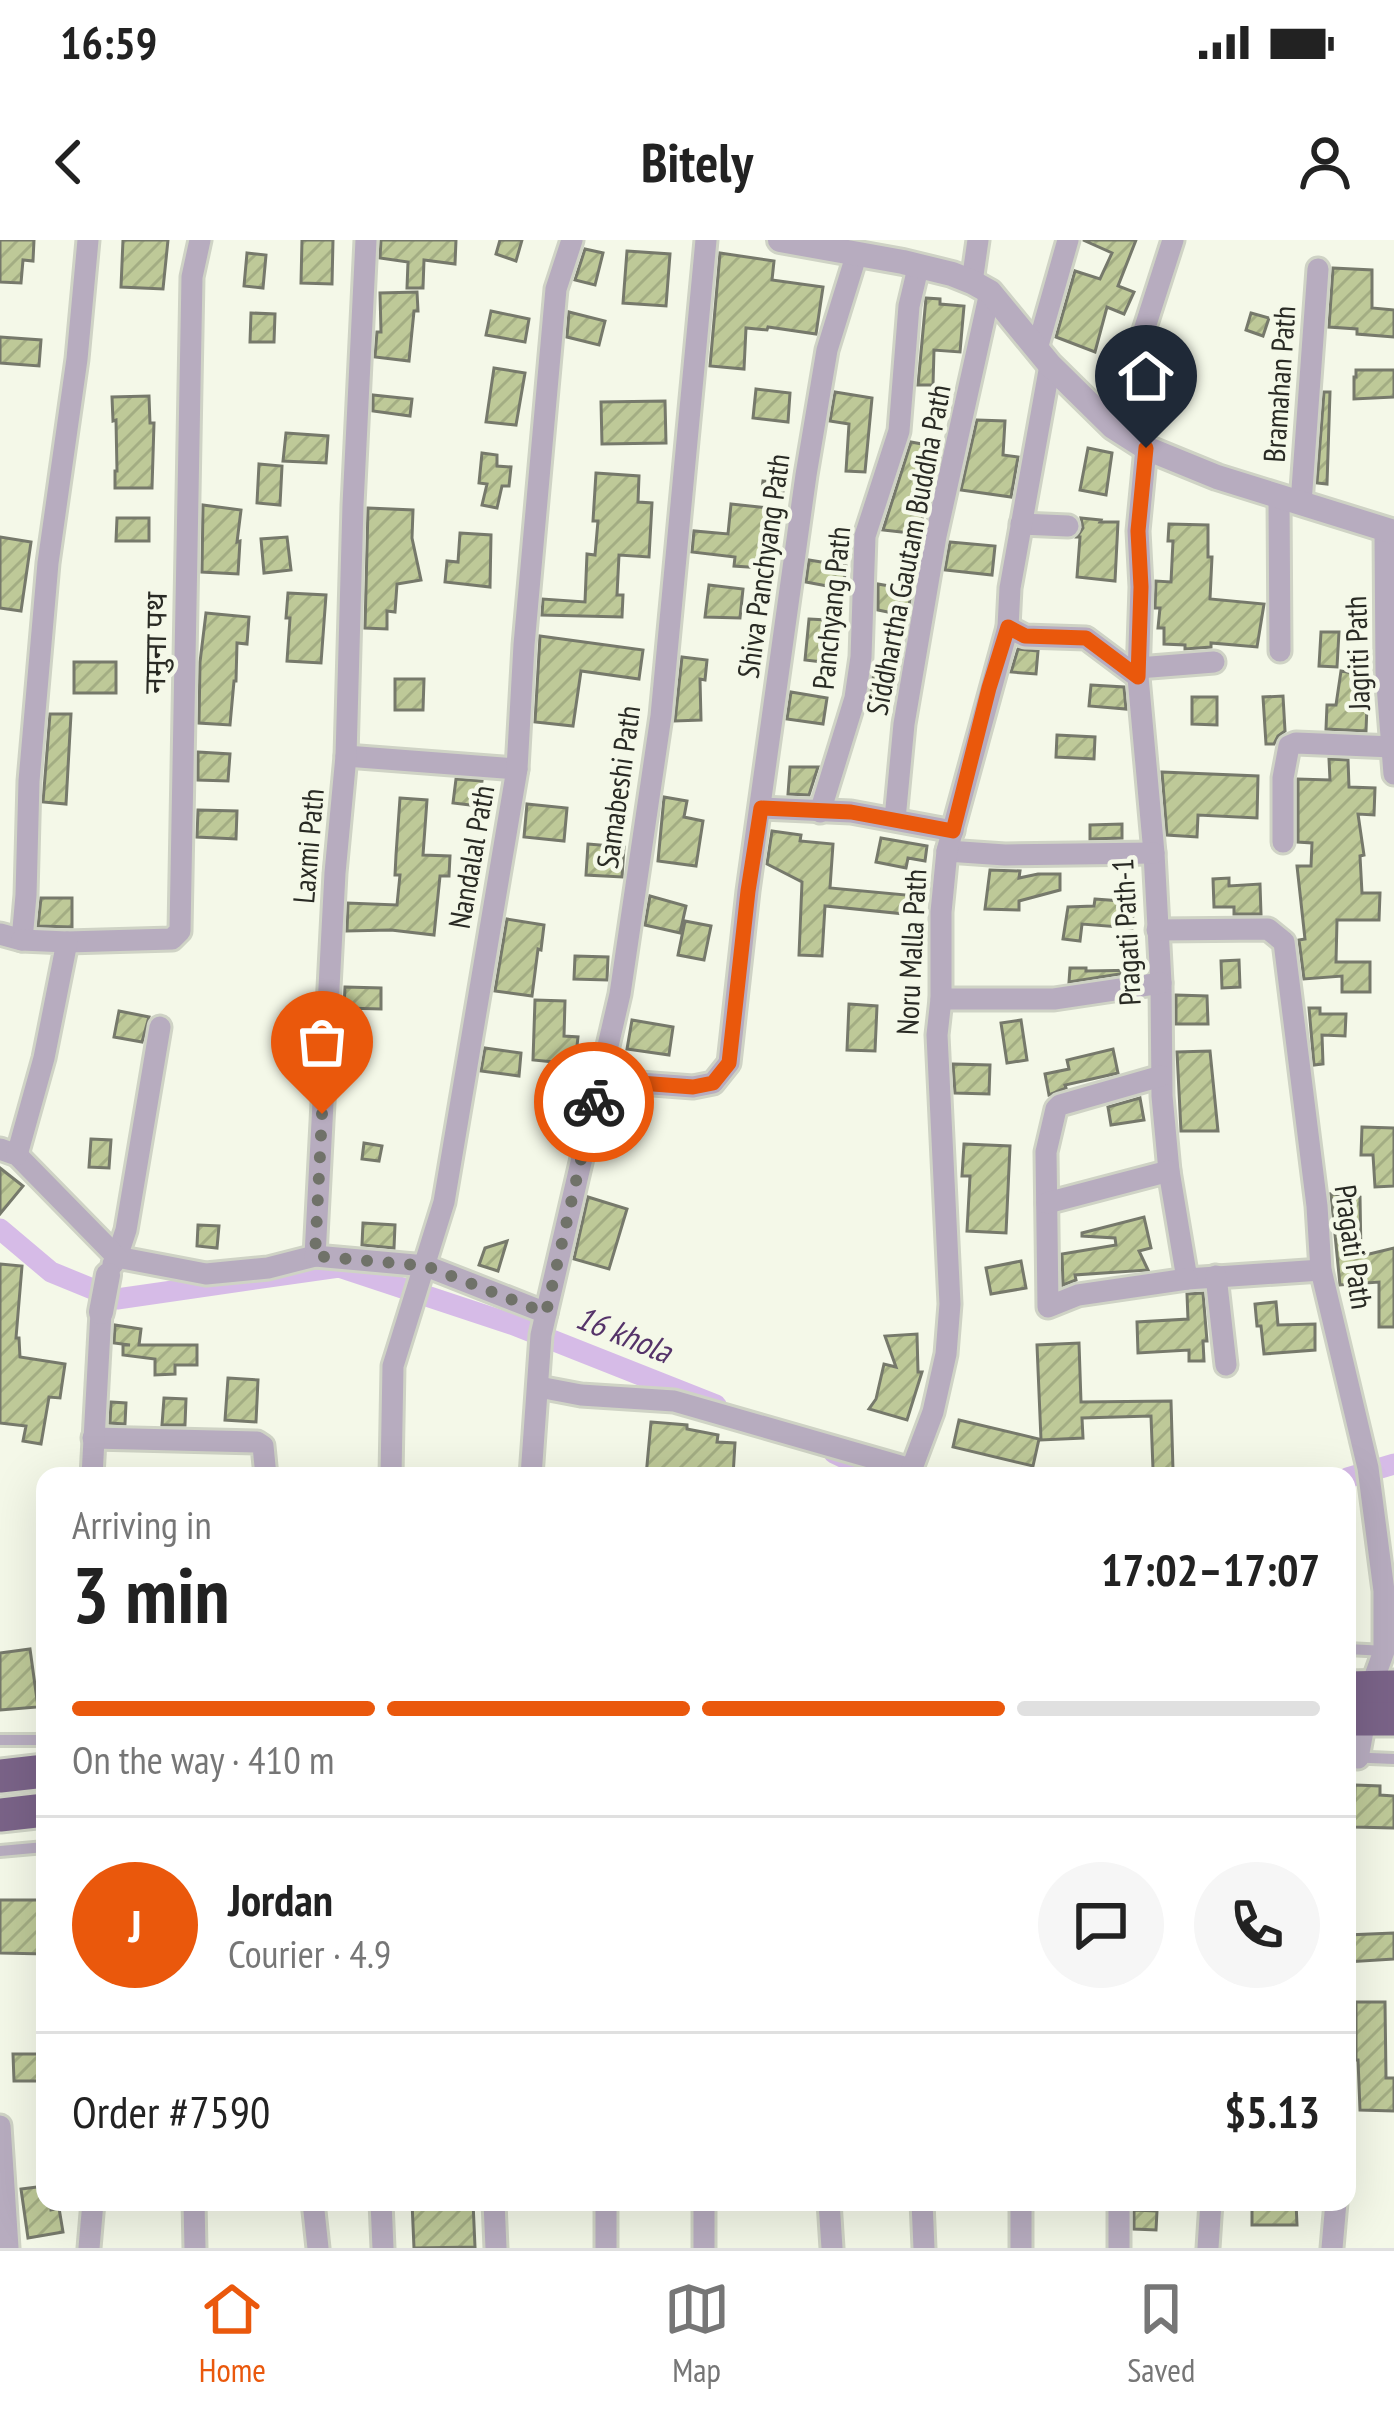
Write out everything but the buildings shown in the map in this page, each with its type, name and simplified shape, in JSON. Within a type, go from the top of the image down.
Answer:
[{"type":"highway","points":[[0,1776],[36,1772]]},
{"type":"highway","points":[[0,1815],[36,1811]]},
{"type":"street","points":[[88,240],[77,359],[48,563],[29,781],[26,896],[11,937],[67,942],[44,1058],[9,1152],[112,1266],[206,1274],[268,1268],[315,1256],[426,1266],[543,1324]]},
{"type":"street","name":"नमुना पथ","points":[[67,942],[172,939],[180,931],[192,277],[200,240]]},
{"type":"street","name":"Laxmi Path","points":[[315,1256],[335,873],[346,756],[366,240]]},
{"type":"street","name":"Nandalal Path","points":[[391,1467],[393,1366],[444,1202],[517,769],[556,289],[572,240]]},
{"type":"street","name":"Samabeshi Path","points":[[532,1467],[543,1324],[620,994],[661,716],[706,240]]},
{"type":"street","points":[[780,240],[909,257],[981,287],[1113,428],[1146,448],[1217,477],[1390,531]]},
{"type":"street","name":"Siddhartha Gautam Buddha Path","points":[[896,819],[904,724],[981,287],[978,240]]},
{"type":"street","name":"Noru Malla Path","points":[[912,1467],[934,1412],[950,1304],[937,1035],[941,912],[950,841],[1008,627],[1044,357],[1068,240]]},
{"type":"street","points":[[1113,428],[1173,240]]},
{"type":"street","name":"Shiva Panchyang Path","points":[[600,1080],[693,1087],[713,1083],[729,1063],[806,475],[827,350],[856,253]]},
{"type":"street","name":"Panchyang Path","points":[[820,812],[855,698],[865,536],[899,431],[909,257]]},
{"type":"street","name":"Bramahan Path","points":[[1280,651],[1290,501],[1318,269]]},
{"type":"street","name":"Pragati Path-1","points":[[1146,448],[1138,531],[1138,673],[1154,854],[1168,1171],[1187,1279]]},
{"type":"street","points":[[1021,524],[1068,526]]},
{"type":"street","name":"Jagriti Path","points":[[1390,531],[1386,672],[1394,774]]},
{"type":"street","points":[[1008,627],[1025,636],[1086,638],[1138,673],[1214,662]]},
{"type":"street","points":[[1283,842],[1283,778],[1289,746],[1394,747]]},
{"type":"street","points":[[346,756],[517,769]]},
{"type":"street","points":[[761,808],[896,819],[950,841],[1005,855],[1154,854]]},
{"type":"street","name":"Pragati Path","points":[[1157,929],[1268,929],[1284,943],[1321,1270],[1368,1468],[1384,1591],[1389,1651],[1356,1748]]},
{"type":"street","points":[[940,999],[1054,999],[1161,983]]},
{"type":"street","points":[[92,1467],[101,1312],[126,1230],[160,1027]]},
{"type":"street","points":[[1161,1076],[1056,1109],[1046,1151],[1048,1307],[1078,1295],[1187,1279],[1321,1270]]},
{"type":"street","points":[[1047,1203],[1168,1171]]},
{"type":"street","points":[[1216,1276],[1226,1365]]},
{"type":"street","points":[[538,1388],[674,1401],[890,1467]]},
{"type":"street","points":[[93,1438],[257,1442],[263,1446],[265,1467]]},
{"type":"street","points":[[0,2126],[8,2248]]},
{"type":"street","points":[[89,2248],[93,2211]]},
{"type":"street","points":[[194,2211],[195,2248]]},
{"type":"street","points":[[314,2211],[318,2248]]},
{"type":"street","points":[[381,2211],[383,2248]]},
{"type":"street","points":[[494,2211],[496,2248]]},
{"type":"street","points":[[606,2211],[606,2248]]},
{"type":"street","points":[[704,2211],[704,2248]]},
{"type":"street","points":[[830,2211],[832,2248]]},
{"type":"street","points":[[922,2211],[924,2248]]},
{"type":"street","points":[[1021,2211],[1021,2248]]},
{"type":"street","points":[[1119,2211],[1119,2248]]},
{"type":"street","points":[[1208,2248],[1210,2211]]},
{"type":"street","points":[[1332,2248],[1335,2211]]},
{"type":"lane","points":[[1356,1649],[1389,1651]]},
{"type":"lane","points":[[0,1740],[36,1740]]},
{"type":"lane","points":[[1356,1758],[1394,1760]]},
{"type":"lane","points":[[0,1851],[36,1848]]},
{"type":"waterway","name":"16 khola","points":[[0,1229],[51,1272],[117,1299],[339,1267],[514,1325],[716,1405]]},
{"type":"waterway","name":"16 khola","points":[[834,1453],[863,1467]]},
{"type":"waterway","name":"16 khola","points":[[1356,1475],[1394,1464]]},
{"type":"way so far","points":[[322,1114],[315,1256],[426,1266],[546,1313],[594,1102]]},
{"type":"route","points":[[594,1102],[600,1080],[693,1087],[713,1083],[729,1063],[761,808],[851,812],[953,831],[1008,627],[1025,636],[1086,638],[1138,677],[1138,531],[1146,448]]}]
